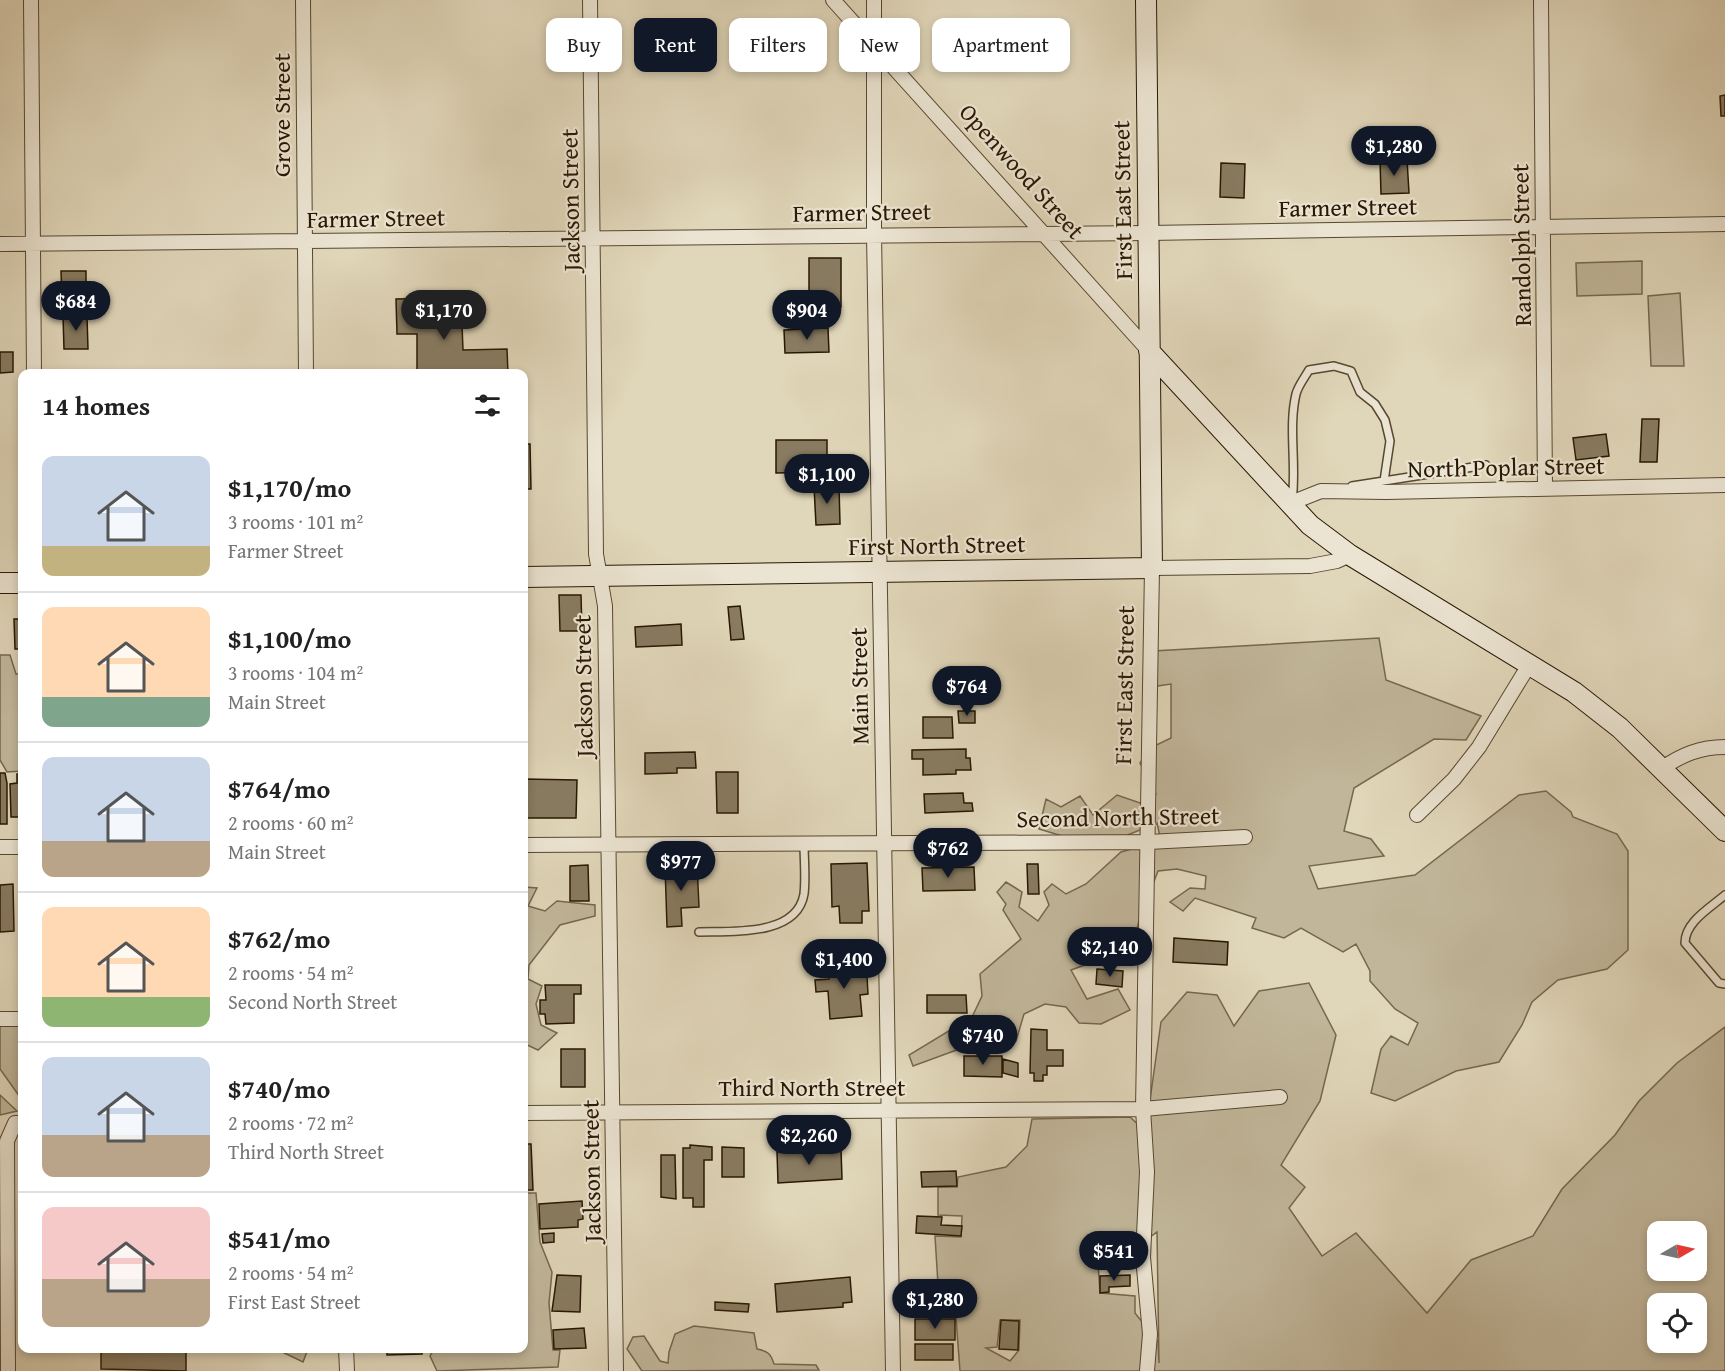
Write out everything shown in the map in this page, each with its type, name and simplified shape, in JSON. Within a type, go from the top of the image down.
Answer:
[{"type":"street","points":[[31,0],[34,369]]},
{"type":"street","name":"Grove Street","points":[[303,0],[306,369]]},
{"type":"street","name":"Jackson Street","points":[[590,0],[596,554],[604,606],[616,1371]]},
{"type":"street","name":"Openwood Street","points":[[833,0],[850,18]]},
{"type":"street","name":"Main Street","points":[[874,0],[874,18]]},
{"type":"street","name":"First East Street","points":[[1146,0],[1152,568],[1143,1109],[1148,1172],[1143,1257],[1150,1334],[1147,1371]]},
{"type":"street","name":"Randolph Street","points":[[1541,0],[1545,489]]},
{"type":"street","name":"Main Street","points":[[874,72],[874,234],[893,1371]]},
{"type":"street","name":"Openwood Street","points":[[899,72],[1149,351],[1310,525],[1350,555],[1599,710],[1725,831]]},
{"type":"street","name":"Farmer Street","points":[[0,244],[1148,233],[1544,225],[1725,224]]},
{"type":"street","name":"North Poplar Street","points":[[1291,503],[1320,491],[1386,492],[1725,485]]},
{"type":"street","name":"First North Street","points":[[528,577],[1310,566],[1337,561],[1350,555]]},
{"type":"street","points":[[0,583],[18,583]]},
{"type":"street","points":[[1417,815],[1454,779],[1479,747],[1529,665]]},
{"type":"street","points":[[1661,769],[1692,751],[1725,747]]},
{"type":"street","name":"Second North Street","points":[[528,845],[883,841],[1148,842],[1245,837]]},
{"type":"street","points":[[0,847],[18,847]]},
{"type":"street","points":[[0,1019],[18,1019]]},
{"type":"street","name":"Third North Street","points":[[528,1113],[1143,1109],[1280,1097]]},
{"type":"street","points":[[8,1371],[3,1280],[7,1141],[18,1124]]},
{"type":"street","points":[[346,1353],[347,1371]]},
{"type":"lane","points":[[1291,503],[1295,475],[1293,417],[1296,392],[1309,370],[1334,366],[1351,371],[1360,392],[1375,404],[1385,420],[1390,441],[1384,481]]},
{"type":"lane","points":[[1320,491],[1486,465]]},
{"type":"lane","points":[[699,932],[759,931],[779,922],[793,912],[804,896],[804,843]]},
{"type":"lane","points":[[1725,895],[1685,933],[1685,943],[1719,983],[1725,984]]},
{"type":"shaded area","points":[[1642,261],[1642,294],[1577,296],[1576,263]]},
{"type":"shaded area","points":[[1680,293],[1684,366],[1651,366],[1648,296]]},
{"type":"shaded area","points":[[1379,638],[1386,680],[1481,716],[1466,740],[1434,739],[1354,788],[1344,831],[1371,839],[1384,856],[1309,866],[1318,889],[1415,875],[1519,795],[1546,791],[1571,812],[1573,817],[1617,834],[1628,851],[1628,950],[1607,969],[1558,980],[1532,1002],[1522,1025],[1499,1062],[1456,1071],[1395,1101],[1371,1093],[1381,1049],[1391,1036],[1408,1045],[1418,1023],[1395,1009],[1370,981],[1370,971],[1356,944],[1343,952],[1301,928],[1284,938],[1252,928],[1256,918],[1195,898],[1183,911],[1170,902],[1190,888],[1205,889],[1206,876],[1177,869],[1158,871],[1139,920],[1133,948],[1071,970],[1087,999],[1118,989],[1130,1010],[1101,1024],[1079,1023],[1066,1007],[1045,1004],[1024,1014],[1016,1041],[962,1048],[913,1066],[909,1055],[972,1017],[982,996],[980,974],[1021,939],[1003,910],[1006,904],[997,892],[1006,882],[1022,892],[1019,907],[1038,921],[1049,905],[1044,892],[1052,884],[1066,894],[1086,884],[1121,852],[1161,841],[1157,823],[1108,843],[1082,842],[1039,829],[1046,799],[1061,807],[1080,796],[1093,815],[1117,795],[1140,803],[1156,794],[1140,763],[1150,748],[1171,738],[1171,684],[1150,687],[1153,651]]},
{"type":"shaded area","points":[[0,655],[10,655],[16,674],[18,674],[18,771],[7,772],[0,760]]},
{"type":"shaded area","points":[[528,887],[537,888],[528,906]]},
{"type":"shaded area","points":[[557,901],[595,905],[595,916],[560,925],[529,965],[528,979],[528,906],[545,911]]},
{"type":"shaded area","points":[[528,979],[542,986],[536,1004],[541,1025],[557,1033],[538,1050],[528,1045]]},
{"type":"shaded area","points":[[1309,983],[1336,1035],[1320,1101],[1281,1165],[1305,1187],[1289,1208],[1322,1256],[1356,1233],[1427,1313],[1471,1260],[1533,1236],[1562,1189],[1615,1135],[1639,1101],[1677,1063],[1725,1027],[1725,1371],[960,1371],[956,1318],[940,1317],[935,1236],[961,1237],[962,1216],[938,1215],[938,1187],[957,1187],[958,1177],[1006,1167],[1027,1146],[1032,1119],[1130,1117],[1144,1130],[1143,1244],[1118,1261],[1098,1262],[1100,1293],[1135,1296],[1135,1313],[1158,1342],[1159,1363],[1157,1232],[1145,1241],[1146,1128],[1161,1022],[1187,992],[1217,995],[1234,1026],[1259,991]],"holes":[[[1000,1320],[1020,1320],[1019,1350],[1010,1361],[986,1348],[997,1347]]]},
{"type":"shaded area","points":[[0,1022],[18,1023],[18,1094],[0,1069]]},
{"type":"shaded area","points":[[0,1095],[17,1111],[0,1115]]},
{"type":"shaded area","points":[[528,1193],[536,1193],[540,1242],[552,1272],[549,1303],[553,1350],[560,1350],[558,1367],[437,1371],[430,1356],[432,1353],[528,1353]]},
{"type":"shaded area","points":[[694,1326],[754,1333],[757,1349],[768,1354],[774,1364],[816,1365],[819,1370],[642,1371],[627,1349],[633,1337],[644,1336],[660,1361],[668,1363],[675,1334]]},
{"type":"shaded area","points":[[284,1353],[306,1353],[303,1362]]},
{"type":"building","points":[[1725,95],[1725,116],[1721,116],[1720,96]]},
{"type":"building","points":[[1407,159],[1409,193],[1381,194],[1380,160]]},
{"type":"building","points":[[1221,163],[1245,164],[1244,198],[1220,197]]},
{"type":"building","points":[[809,258],[841,258],[841,307],[802,308],[802,300],[809,300]]},
{"type":"building","points":[[61,271],[86,271],[86,299],[62,300]]},
{"type":"building","points":[[447,298],[447,324],[462,324],[463,350],[507,349],[508,369],[417,369],[417,334],[397,334],[396,299]]},
{"type":"building","points":[[63,316],[87,316],[88,349],[64,349]]},
{"type":"building","points":[[828,328],[829,352],[785,353],[784,330]]},
{"type":"building","points":[[0,352],[13,352],[13,372],[0,373]]},
{"type":"building","points":[[1642,419],[1659,419],[1657,462],[1640,462]]},
{"type":"building","points":[[1606,434],[1609,456],[1576,460],[1573,438]]},
{"type":"building","points":[[776,440],[827,440],[827,472],[776,473]]},
{"type":"building","points":[[528,444],[530,444],[531,489],[528,489]]},
{"type":"building","points":[[814,486],[839,486],[840,524],[816,525]]},
{"type":"building","points":[[559,595],[581,595],[582,631],[560,631]]},
{"type":"building","points":[[740,606],[744,639],[731,640],[728,607]]},
{"type":"building","points":[[14,619],[18,619],[18,649],[15,649]]},
{"type":"building","points":[[681,624],[682,645],[636,647],[635,627]]},
{"type":"building","points":[[958,711],[975,711],[975,723],[959,723]]},
{"type":"building","points":[[923,717],[952,717],[953,738],[923,738]]},
{"type":"building","points":[[966,749],[966,758],[970,758],[971,770],[956,770],[956,774],[923,775],[923,759],[912,759],[912,750]]},
{"type":"building","points":[[695,752],[696,768],[677,768],[677,773],[645,774],[645,753]]},
{"type":"building","points":[[716,772],[738,772],[738,813],[717,813]]},
{"type":"building","points":[[0,773],[5,773],[7,783],[7,824],[0,824]]},
{"type":"building","points":[[18,774],[18,817],[11,817],[10,784],[17,783]]},
{"type":"building","points":[[528,779],[577,780],[576,818],[528,818]]},
{"type":"building","points":[[963,793],[964,803],[972,803],[973,811],[925,813],[924,794]]},
{"type":"building","points":[[867,863],[869,911],[862,911],[862,923],[840,923],[839,906],[832,907],[831,864]]},
{"type":"building","points":[[697,864],[699,907],[681,908],[682,926],[667,927],[665,866]]},
{"type":"building","points":[[1027,864],[1038,864],[1039,894],[1028,894]]},
{"type":"building","points":[[588,865],[589,901],[570,901],[570,866]]},
{"type":"building","points":[[974,867],[975,890],[923,891],[922,868]]},
{"type":"building","points":[[13,884],[14,931],[0,932],[0,885]]},
{"type":"building","points":[[1174,938],[1228,942],[1227,965],[1173,962]]},
{"type":"building","points":[[854,961],[856,977],[867,976],[868,994],[860,995],[862,1016],[830,1019],[828,991],[816,992],[815,980],[829,979],[828,963]]},
{"type":"building","points":[[1097,969],[1123,971],[1122,987],[1096,984]]},
{"type":"building","points":[[545,985],[581,985],[581,994],[574,994],[574,1023],[546,1024],[545,1014],[540,1014],[540,1000],[546,1000]]},
{"type":"building","points":[[927,995],[966,995],[967,1013],[927,1013]]},
{"type":"building","points":[[1031,1029],[1047,1030],[1047,1050],[1063,1050],[1063,1066],[1047,1066],[1047,1075],[1043,1075],[1043,1081],[1034,1081],[1034,1073],[1030,1073]]},
{"type":"building","points":[[561,1049],[585,1049],[585,1087],[561,1087]]},
{"type":"building","points":[[964,1056],[1002,1056],[1002,1077],[964,1076]]},
{"type":"building","points":[[1003,1059],[1018,1063],[1018,1077],[1003,1073]]},
{"type":"building","points":[[528,1144],[531,1144],[533,1190],[528,1190]]},
{"type":"building","points":[[690,1145],[712,1147],[712,1160],[704,1160],[704,1207],[693,1207],[693,1198],[683,1198],[683,1148],[690,1148]]},
{"type":"building","points":[[722,1147],[744,1148],[744,1177],[722,1177]]},
{"type":"building","points":[[841,1149],[842,1179],[778,1183],[777,1152]]},
{"type":"building","points":[[661,1155],[675,1155],[676,1199],[661,1197]]},
{"type":"building","points":[[956,1171],[957,1186],[922,1187],[921,1172]]},
{"type":"building","points":[[582,1201],[583,1219],[578,1220],[578,1227],[540,1229],[539,1204]]},
{"type":"building","points":[[917,1216],[942,1217],[941,1225],[962,1226],[961,1236],[916,1233]]},
{"type":"building","points":[[554,1233],[554,1242],[543,1243],[542,1234]]},
{"type":"building","points":[[557,1275],[581,1276],[580,1312],[552,1311]]},
{"type":"building","points":[[1130,1275],[1130,1286],[1109,1287],[1109,1292],[1100,1293],[1100,1276]]},
{"type":"building","points":[[850,1277],[852,1302],[843,1303],[843,1307],[777,1312],[775,1284]]},
{"type":"building","points":[[715,1302],[749,1304],[748,1312],[715,1310]]},
{"type":"building","points":[[915,1319],[955,1319],[955,1340],[915,1340]]},
{"type":"building","points":[[1001,1320],[1019,1321],[1018,1350],[999,1349]]},
{"type":"building","points":[[584,1328],[586,1348],[554,1349],[553,1330]]},
{"type":"building","points":[[915,1344],[953,1344],[953,1360],[915,1360]]},
{"type":"building","points":[[101,1353],[186,1353],[186,1371],[101,1369]]},
{"type":"building","points":[[387,1353],[422,1353],[422,1354],[387,1355]]}]
